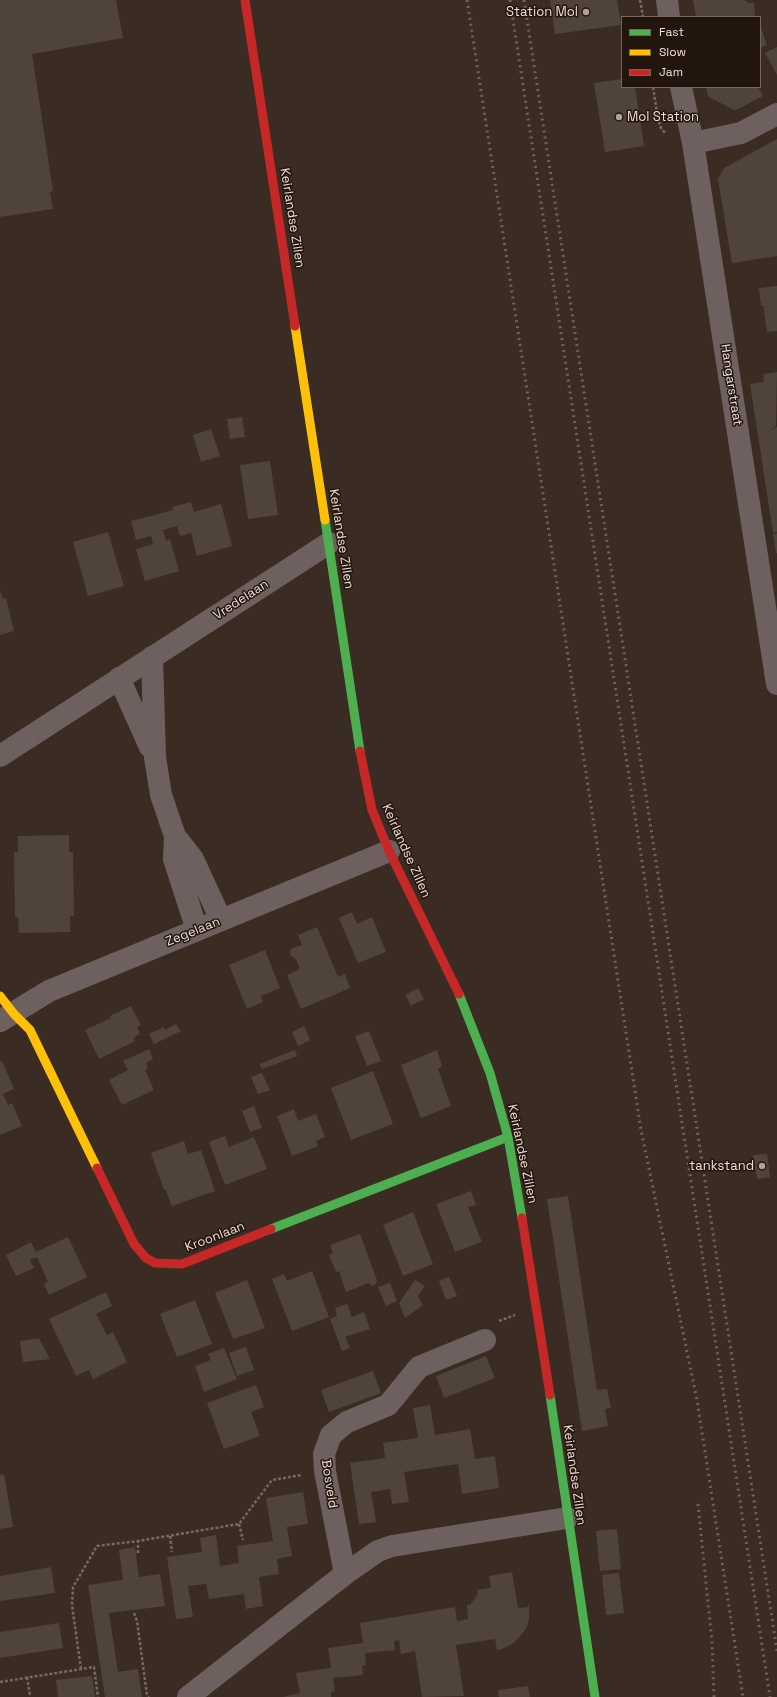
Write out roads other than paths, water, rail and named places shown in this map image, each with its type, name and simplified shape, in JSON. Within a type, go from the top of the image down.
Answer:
[{"type":"main road","name":"Keirlandse Zillen","points":[[245,0],[363,769],[372,810],[389,851],[465,1006],[490,1073],[508,1137],[537,1311],[595,1697]]},
{"type":"main road","points":[[0,996],[7,1018]]},
{"type":"main road","name":"Kroonlaan","points":[[7,1018],[30,1030],[134,1244],[146,1258],[155,1263],[182,1264],[508,1137]]},
{"type":"street","points":[[667,0],[669,16]]},
{"type":"street","name":"Hangarstraat","points":[[681,88],[693,143],[774,650],[777,684]]},
{"type":"street","points":[[693,143],[741,133],[777,114]]},
{"type":"street","name":"Vredelaan","points":[[0,756],[329,543]]},
{"type":"street","points":[[152,657],[155,757],[161,795],[175,836],[174,859],[197,930]]},
{"type":"street","points":[[119,678],[155,757]]},
{"type":"street","points":[[175,836],[194,858],[221,920]]},
{"type":"street","name":"Zegelaan","points":[[7,1018],[49,991],[389,851]]},
{"type":"street","name":"Bosveld","points":[[345,1574],[325,1471],[324,1454],[331,1435],[347,1422],[388,1405],[419,1367],[485,1340]]},
{"type":"street","points":[[188,1697],[345,1574],[378,1551],[392,1546],[567,1518]]},
{"type":"railway","points":[[467,0],[641,1130],[697,1400],[743,1697]]},
{"type":"railway","points":[[510,0],[770,1697]]},
{"type":"railway","points":[[524,0],[777,1651]]},
{"type":"railway","points":[[698,1504],[712,1642],[714,1697]]},
{"type":"place","name":"Station Mol","points":[[586,12]]},
{"type":"place","name":"Mol Station","points":[[619,117]]},
{"type":"place","name":"tankstand","points":[[762,1166]]}]
